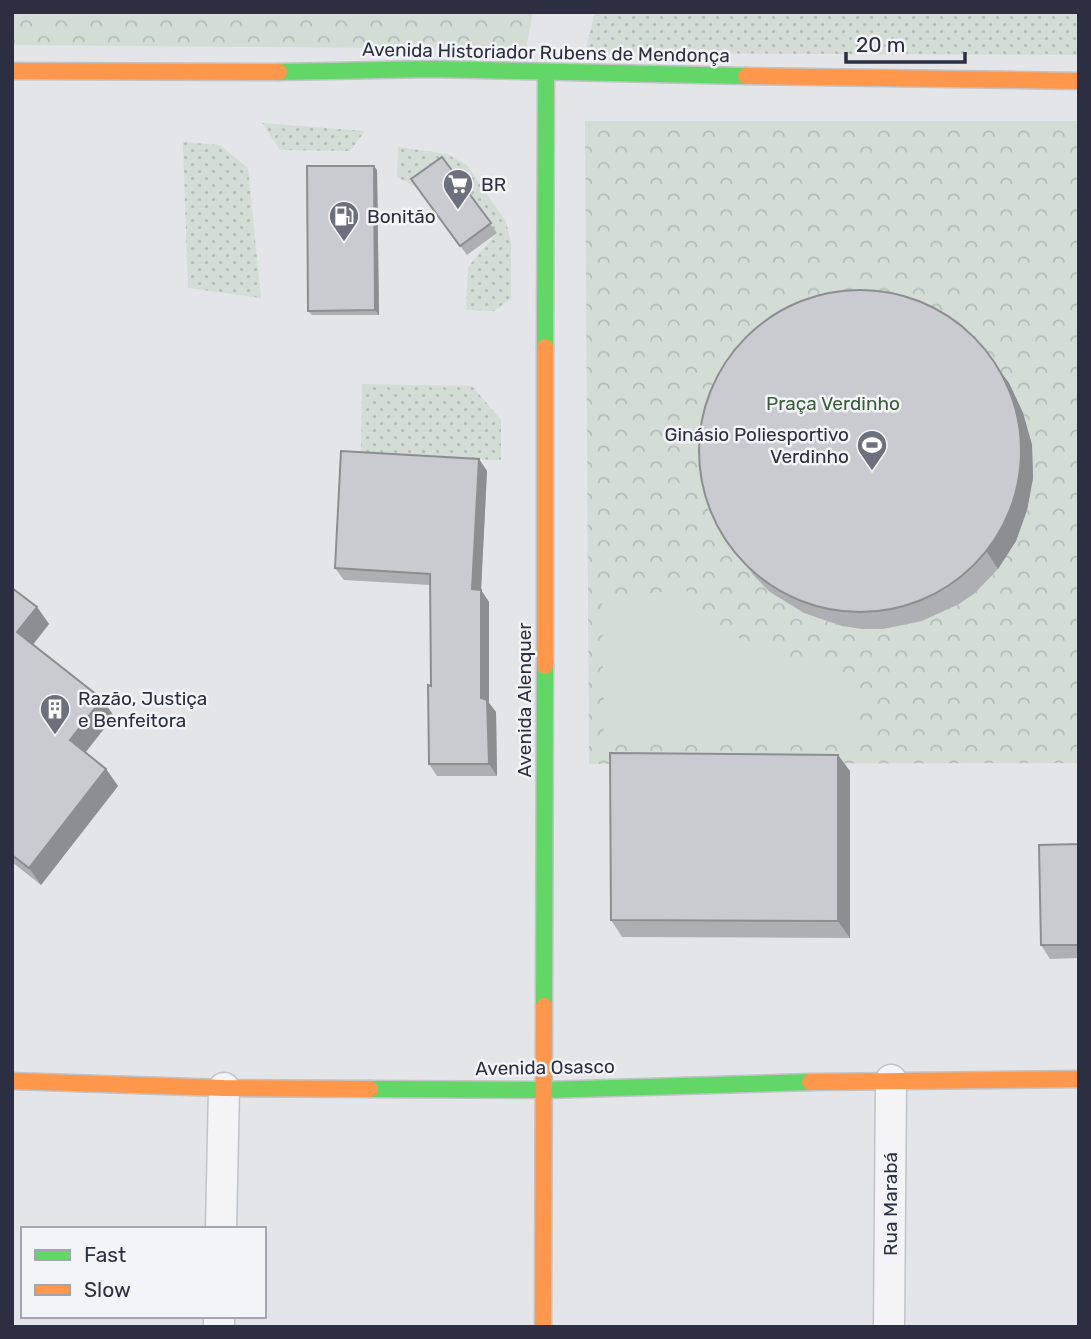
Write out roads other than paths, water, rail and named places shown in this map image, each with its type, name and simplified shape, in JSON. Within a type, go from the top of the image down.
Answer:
[{"type":"street","name":"Avenida Historiador Rubens de Mendonça","points":[[12,71],[208,73],[432,69],[1079,81]]},
{"type":"street","name":"Avenida Alenquer","points":[[543,1327],[546,73]]},
{"type":"street","name":"Avenida Osasco","points":[[12,1081],[224,1088],[545,1090],[891,1080],[1079,1079]]},
{"type":"street","name":"Rua Marabá","points":[[889,1327],[891,1080]]},
{"type":"street","points":[[221,1227],[224,1088]]},
{"type":"place","name":"BR","points":[[458,211]]},
{"type":"place","name":"Bonitão","points":[[344,243]]},
{"type":"place","name":"Ginásio Poliesportivo Verdinho","points":[[872,472]]},
{"type":"place","name":"Razão, Justiça e Benfeitora","points":[[55,736]]},
{"type":"park label","name":"Praça Verdinho","points":[[833,403]]}]
